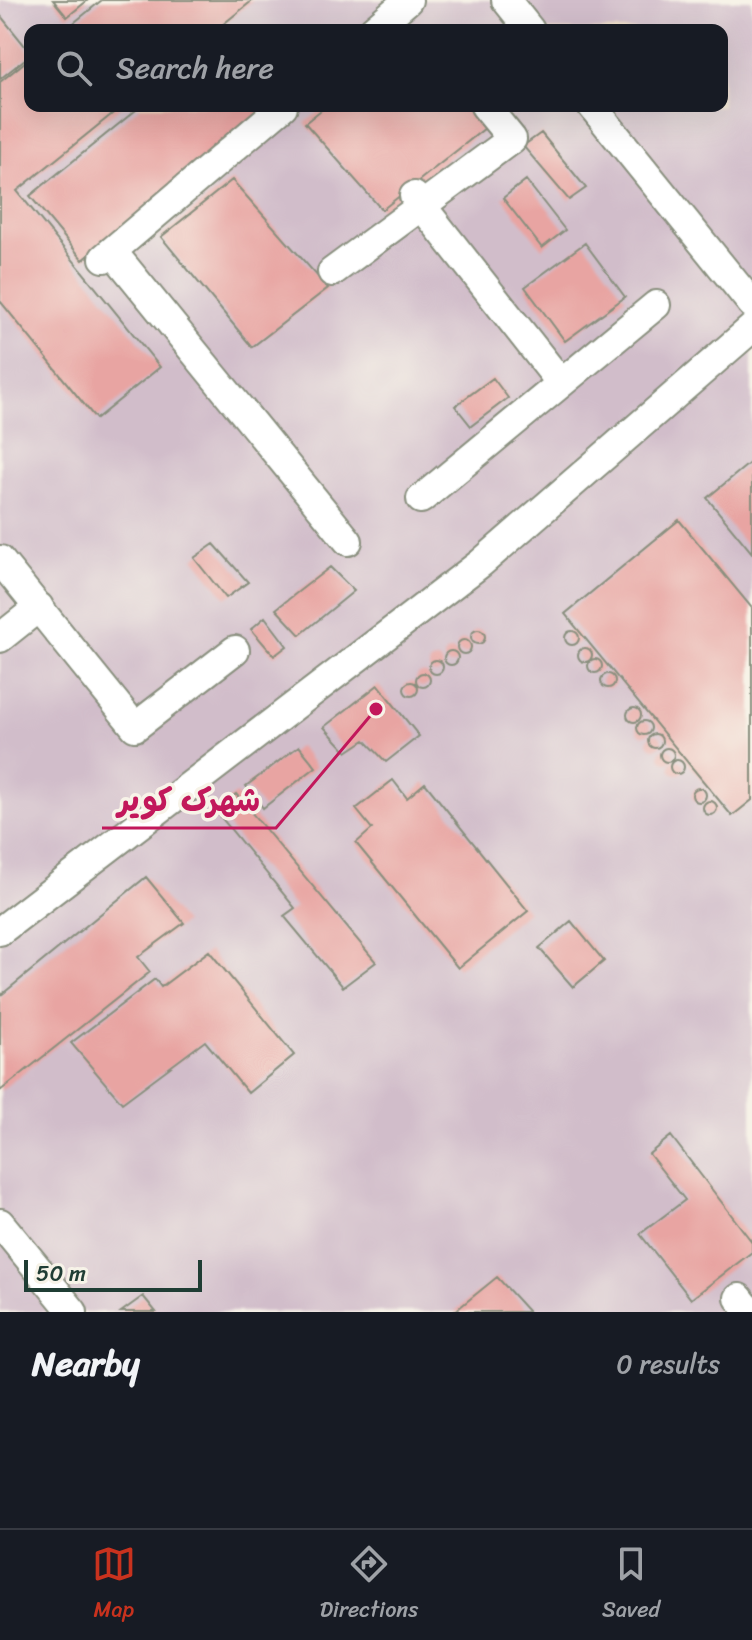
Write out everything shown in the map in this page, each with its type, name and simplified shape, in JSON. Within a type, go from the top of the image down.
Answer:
[{"type":"street","points":[[380,24],[408,0]]},
{"type":"street","points":[[506,0],[525,24]]},
{"type":"street","points":[[276,112],[108,254],[348,541]]},
{"type":"street","points":[[332,272],[418,201],[512,139],[490,112]]},
{"type":"street","points":[[597,112],[752,304]]},
{"type":"street","points":[[418,201],[561,383]]},
{"type":"street","points":[[421,499],[656,305]]},
{"type":"street","points":[[0,931],[481,563],[752,328]]},
{"type":"street","points":[[0,560],[135,727],[235,650]]},
{"type":"street","points":[[0,638],[39,607]]},
{"type":"street","points":[[0,1223],[73,1312]]},
{"type":"shaded area","points":[[0,0],[752,0],[752,1312],[0,1312]]},
{"type":"building","points":[[53,0],[88,0],[67,17]]},
{"type":"building","points":[[102,0],[253,0],[223,24],[72,24]]},
{"type":"building","points":[[0,15],[24,45],[24,60],[0,79]]},
{"type":"building","points":[[24,63],[24,112],[115,112],[17,191],[160,367],[96,419],[0,301],[0,82]]},
{"type":"building","points":[[134,112],[265,112],[83,260],[30,196]]},
{"type":"building","points":[[319,112],[472,112],[485,128],[382,210],[305,123]]},
{"type":"building","points":[[541,133],[586,188],[569,200],[523,146]]},
{"type":"building","points":[[232,180],[328,288],[252,347],[161,237]]},
{"type":"building","points":[[526,180],[565,230],[542,248],[503,198]]},
{"type":"building","points":[[585,243],[625,297],[565,341],[525,287]]},
{"type":"building","points":[[493,378],[508,398],[471,426],[455,406]]},
{"type":"building","points":[[752,461],[752,553],[707,498]]},
{"type":"building","points":[[679,520],[752,608],[752,800],[732,816],[565,614]]},
{"type":"building","points":[[214,544],[248,582],[226,598],[194,558]]},
{"type":"building","points":[[330,567],[354,591],[300,635],[276,609]]},
{"type":"building","points":[[265,617],[287,646],[274,656],[251,629]]},
{"type":"building","points":[[478,630],[485,637],[478,644],[471,637]]},
{"type":"building","points":[[572,631],[579,638],[572,645],[565,638]]},
{"type":"building","points":[[464,640],[471,647],[464,654],[457,647]]},
{"type":"building","points":[[585,648],[592,655],[585,662],[578,655]]},
{"type":"building","points":[[451,651],[458,658],[451,665],[444,658]]},
{"type":"building","points":[[595,659],[602,666],[595,673],[588,666]]},
{"type":"building","points":[[436,660],[443,667],[436,674],[429,667]]},
{"type":"building","points":[[423,673],[430,680],[423,687],[416,680]]},
{"type":"building","points":[[608,674],[615,681],[608,688],[601,681]]},
{"type":"building","points":[[411,682],[418,689],[411,696],[404,689]]},
{"type":"building","points":[[378,685],[419,736],[386,762],[365,740],[347,752],[324,727]]},
{"type":"building","points":[[634,708],[641,715],[634,722],[627,715]]},
{"type":"building","points":[[644,721],[651,728],[644,735],[637,728]]},
{"type":"building","points":[[655,734],[662,741],[655,748],[648,741]]},
{"type":"building","points":[[299,746],[316,767],[263,808],[246,786]]},
{"type":"building","points":[[667,748],[674,755],[667,762],[660,755]]},
{"type":"building","points":[[677,760],[684,767],[677,774],[670,767]]},
{"type":"building","points":[[393,780],[407,798],[425,783],[528,911],[458,968],[356,843],[372,829],[356,809]]},
{"type":"building","points":[[699,788],[706,795],[699,802],[692,795]]},
{"type":"building","points":[[236,794],[376,962],[343,987],[284,916],[295,908],[215,810]]},
{"type":"building","points":[[710,801],[717,808],[710,815],[703,808]]},
{"type":"building","points":[[146,877],[184,923],[138,957],[150,972],[0,1091],[0,996]]},
{"type":"building","points":[[571,921],[604,961],[573,987],[539,948]]},
{"type":"building","points":[[209,951],[294,1055],[248,1093],[205,1041],[122,1103],[71,1043],[155,979],[161,987]]},
{"type":"building","points":[[671,1136],[752,1242],[752,1252],[691,1299],[640,1234],[685,1200],[649,1154]]},
{"type":"building","points":[[497,1277],[529,1312],[454,1312]]},
{"type":"building","points":[[143,1296],[156,1312],[121,1312]]},
{"type":"place","name":"شهرک کویر","points":[[376,709]]}]
